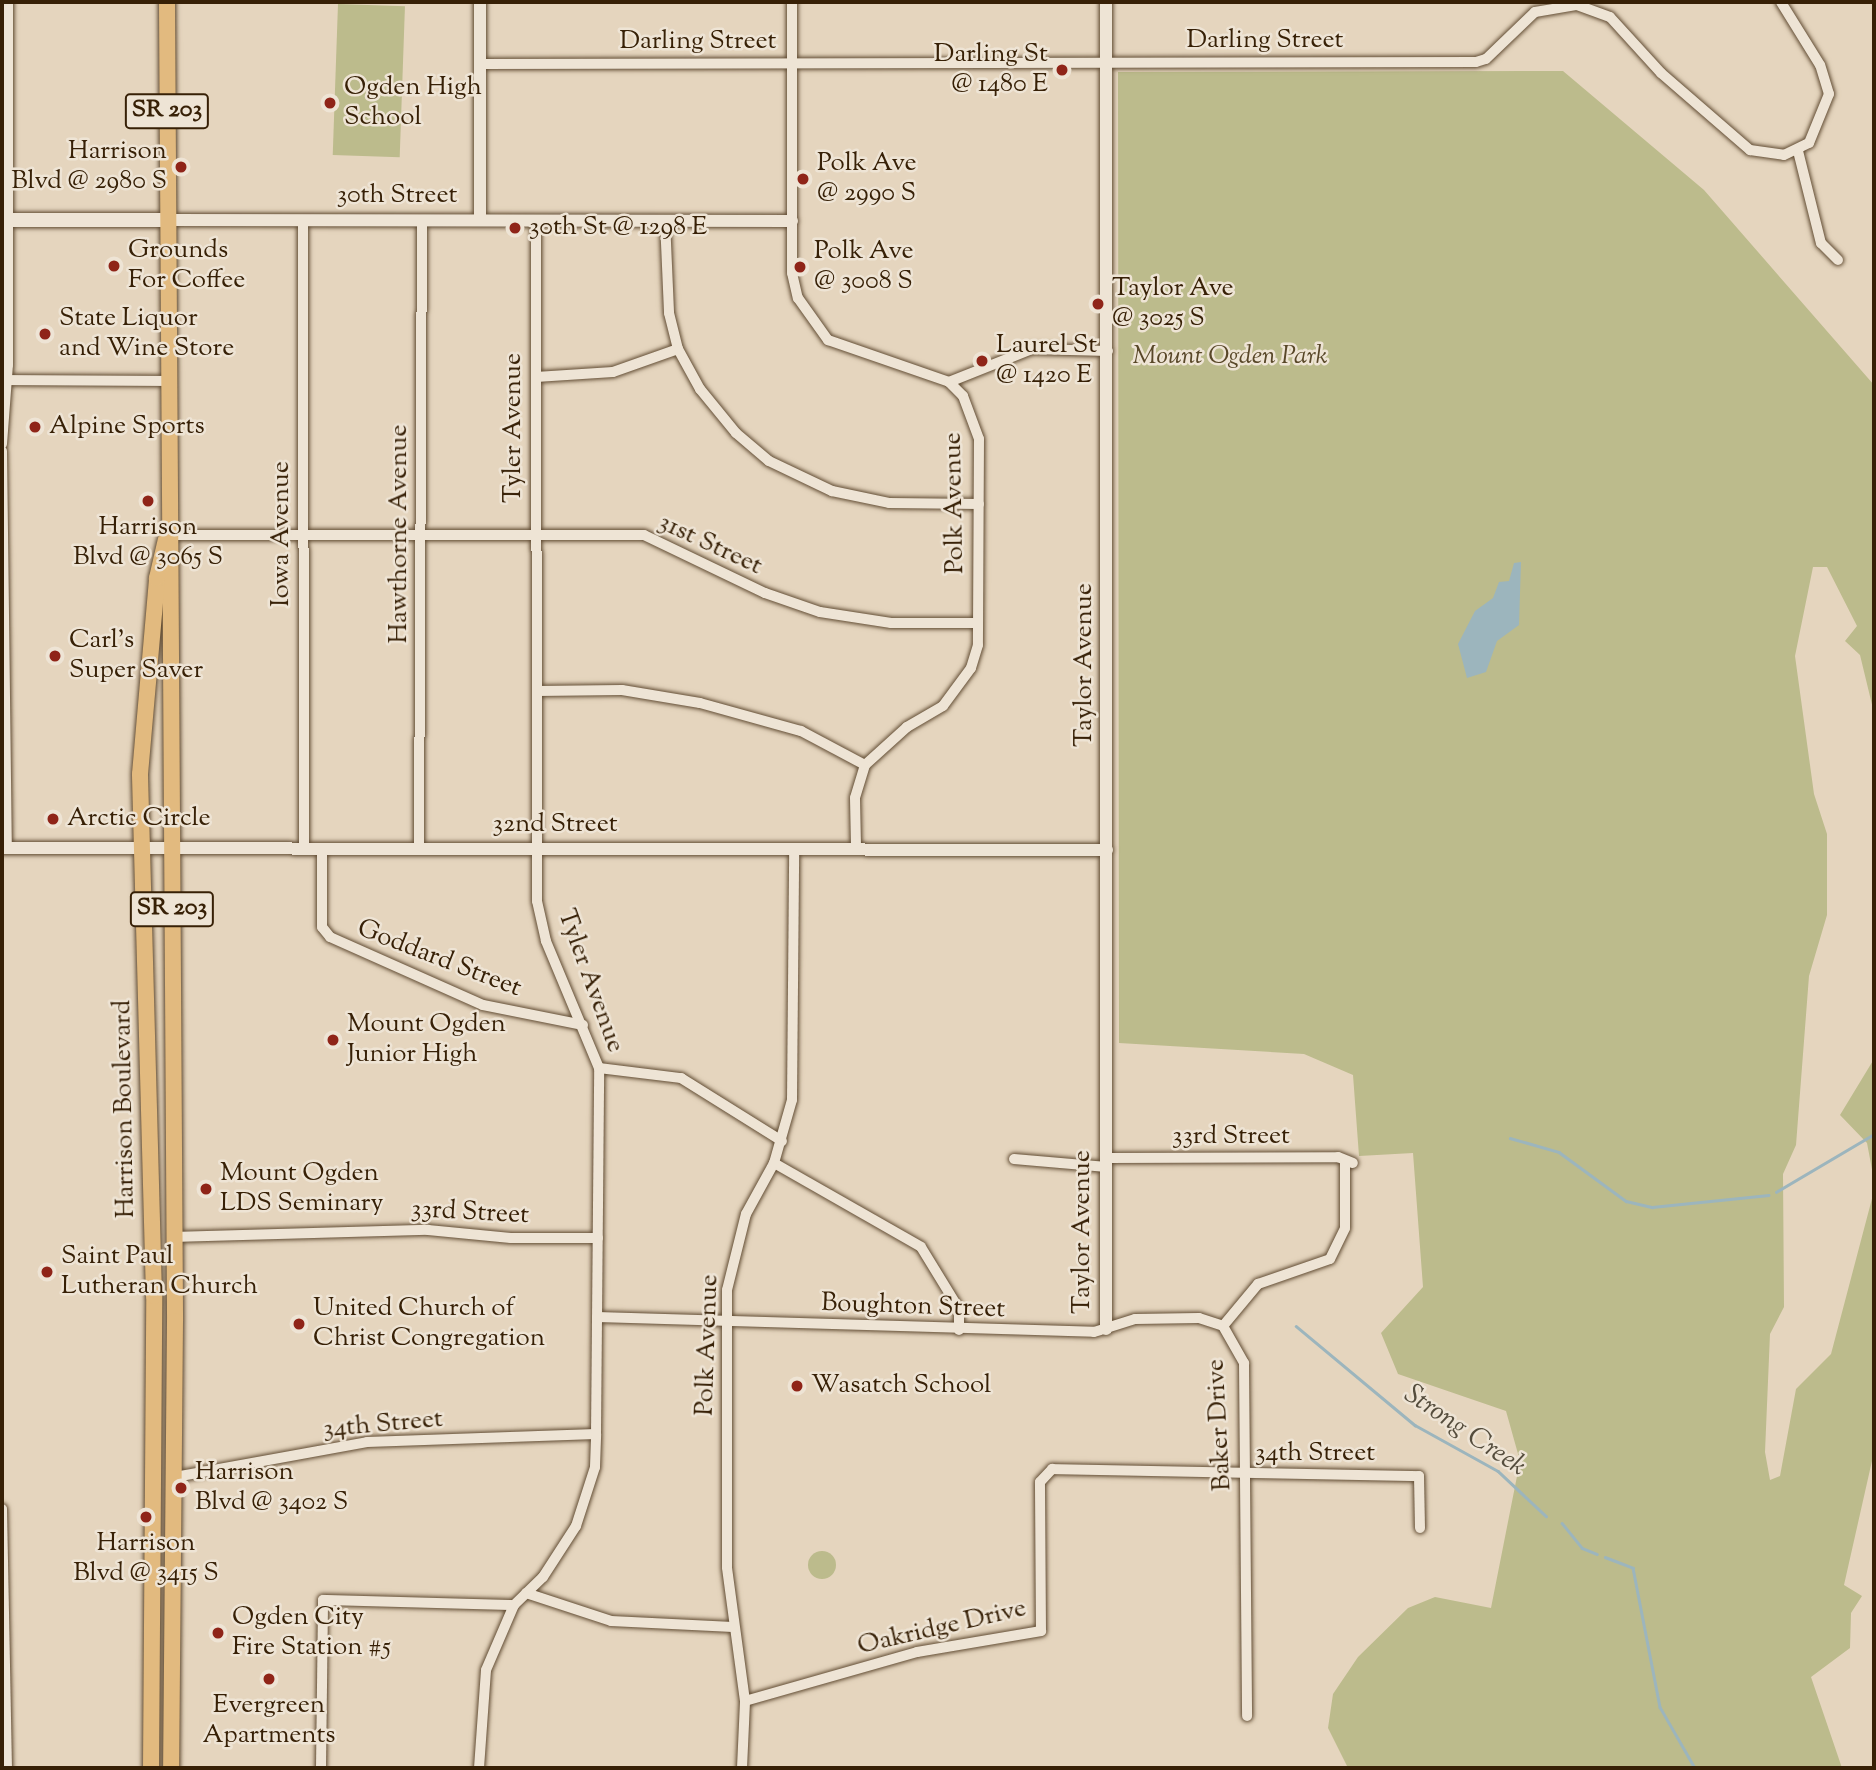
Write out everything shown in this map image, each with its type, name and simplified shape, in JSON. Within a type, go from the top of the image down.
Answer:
[{"type":"main road","name":"Harrison Boulevard","points":[[167,2],[167,535],[173,848],[172,1237],[175,1477],[171,1768]]},
{"type":"main road","name":"30th Street","points":[[6,220],[167,220]]},
{"type":"main road","name":"Harrison Boulevard","points":[[151,1768],[152,1065],[140,848],[141,760],[156,585],[167,535]]},
{"type":"street","points":[[2,444],[5,380],[8,2]]},
{"type":"street","points":[[480,2],[481,220]]},
{"type":"street","points":[[792,2],[792,221],[798,298],[828,340],[949,382],[1032,349],[1108,351]]},
{"type":"street","name":"Taylor Avenue","points":[[1106,1329],[1107,2]]},
{"type":"street","points":[[1781,2],[1820,65],[1829,94],[1818,130],[1798,151],[1821,243],[1838,260]]},
{"type":"street","name":"Darling Street","points":[[481,64],[1476,62],[1486,60],[1535,12],[1577,5],[1610,17],[1661,73],[1750,150],[1768,156],[1798,151]]},
{"type":"street","name":"30th Street","points":[[167,220],[792,221]]},
{"type":"street","name":"Hawthorne Avenue","points":[[419,847],[422,220]]},
{"type":"street","name":"Tyler Avenue","points":[[479,1768],[486,1670],[514,1605],[576,1526],[595,1467],[599,1068],[546,941],[537,901],[536,220]]},
{"type":"street","points":[[665,220],[669,313],[678,349],[700,389],[736,433],[803,480],[860,499],[978,505]]},
{"type":"street","name":"Iowa Avenue","points":[[303,221],[304,848]]},
{"type":"street","points":[[536,377],[613,372],[678,349]]},
{"type":"street","points":[[5,380],[167,381]]},
{"type":"street","name":"Polk Avenue","points":[[865,765],[958,688],[978,645],[978,505],[974,417],[949,382]]},
{"type":"street","points":[[2,451],[5,848]]},
{"type":"street","name":"31st Street","points":[[167,535],[615,533],[666,541],[765,593],[820,612],[891,623],[978,623]]},
{"type":"street","points":[[537,691],[622,690],[700,704],[801,731],[865,765],[855,798],[856,847]]},
{"type":"street","name":"32nd Street","points":[[5,848],[856,847],[1107,850]]},
{"type":"street","name":"Goddard Street","points":[[322,848],[322,927],[330,937],[483,1005],[583,1025]]},
{"type":"street","name":"Polk Avenue","points":[[742,1768],[745,1701],[727,1567],[727,1321],[733,1252],[774,1163],[792,1100],[794,849]]},
{"type":"street","points":[[599,1068],[681,1078],[782,1141]]},
{"type":"street","name":"33rd Street","points":[[1014,1159],[1107,1163],[1338,1157],[1349,1163]]},
{"type":"street","points":[[774,1163],[920,1247],[959,1309],[959,1330]]},
{"type":"street","name":"Baker Drive","points":[[1247,1716],[1244,1363],[1223,1326],[1258,1284],[1330,1259],[1345,1228],[1349,1163]]},
{"type":"street","name":"33rd Street","points":[[172,1237],[428,1230],[511,1238],[598,1238]]},
{"type":"street","name":"Boughton Street","points":[[597,1317],[959,1330],[1106,1329],[1141,1319],[1199,1318],[1223,1326]]},
{"type":"street","name":"34th Street","points":[[175,1477],[367,1442],[596,1434]]},
{"type":"street","name":"34th Street","points":[[1043,1473],[1052,1469],[1419,1476],[1420,1528]]},
{"type":"street","name":"Oakridge Drive","points":[[745,1701],[917,1652],[1041,1632],[1043,1473]]},
{"type":"street","points":[[2,1509],[7,1768]]},
{"type":"street","points":[[526,1593],[611,1621],[733,1627]]},
{"type":"street","points":[[321,1768],[323,1600],[514,1605]]},
{"type":"green space","points":[[338,4],[405,6],[400,157],[333,155]]},
{"type":"green space","name":"Mount Ogden Park","points":[[1563,71],[1704,190],[1874,385],[1874,713],[1860,655],[1845,641],[1857,626],[1827,567],[1813,567],[1795,656],[1814,794],[1827,834],[1827,915],[1809,976],[1796,1145],[1783,1174],[1784,1307],[1770,1334],[1765,1452],[1770,1480],[1780,1476],[1796,1389],[1831,1354],[1874,1191],[1874,1452],[1844,1585],[1862,1596],[1851,1613],[1850,1648],[1811,1677],[1842,1768],[1348,1768],[1328,1728],[1333,1694],[1358,1657],[1408,1608],[1435,1597],[1491,1608],[1520,1461],[1506,1411],[1398,1374],[1381,1333],[1423,1287],[1413,1153],[1359,1156],[1353,1075],[1304,1054],[1119,1043],[1118,72]]},
{"type":"green space","points":[[1874,1059],[1874,1180],[1867,1143],[1840,1115]]},
{"type":"green space","points":[[822,1551],[832,1555],[836,1565],[832,1575],[822,1579],[812,1575],[808,1565],[812,1555]]},
{"type":"water","points":[[1521,562],[1519,625],[1497,641],[1486,672],[1467,678],[1458,644],[1475,611],[1493,598],[1499,582],[1509,581],[1514,563]]},
{"type":"waterway","points":[[1776,1192],[1874,1134]]},
{"type":"waterway","points":[[1510,1138],[1559,1152],[1626,1201],[1652,1207],[1768,1195]]},
{"type":"waterway","name":"Strong Creek","points":[[1296,1326],[1415,1425],[1498,1471],[1546,1516]]},
{"type":"waterway","name":"Strong Creek","points":[[1562,1523],[1582,1548],[1597,1554]]},
{"type":"waterway","name":"Strong Creek","points":[[1605,1557],[1633,1568],[1660,1707],[1695,1768]]},
{"type":"place","name":"Darling St @ 1480 E","points":[[1062,70]]},
{"type":"place","name":"Ogden High School","points":[[330,103]]},
{"type":"place","name":"Harrison Blvd @ 2980 S","points":[[181,167]]},
{"type":"place","name":"Polk Ave @ 2990 S","points":[[803,179]]},
{"type":"place","name":"30th St @ 1298 E","points":[[515,228]]},
{"type":"place","name":"Grounds For Coffee","points":[[114,266]]},
{"type":"place","name":"Polk Ave @ 3008 S","points":[[800,267]]},
{"type":"place","name":"Taylor Ave @ 3025 S","points":[[1098,304]]},
{"type":"place","name":"State Liquor and Wine Store","points":[[45,334]]},
{"type":"place","name":"Laurel St @ 1420 E","points":[[982,361]]},
{"type":"place","name":"Alpine Sports","points":[[35,427]]},
{"type":"place","name":"Harrison Blvd @ 3065 S","points":[[148,501]]},
{"type":"place","name":"Carl's Super Saver","points":[[55,656]]},
{"type":"place","name":"Arctic Circle","points":[[53,819]]},
{"type":"place","name":"Mount Ogden Junior High","points":[[333,1040]]},
{"type":"place","name":"Mount Ogden LDS Seminary","points":[[206,1189]]},
{"type":"place","name":"Saint Paul Lutheran Church","points":[[47,1272]]},
{"type":"place","name":"United Church of Christ Congregation","points":[[299,1324]]},
{"type":"place","name":"Wasatch School","points":[[797,1386]]},
{"type":"place","name":"Harrison Blvd @ 3402 S","points":[[181,1488]]},
{"type":"place","name":"Harrison Blvd @ 3415 S","points":[[146,1517]]},
{"type":"place","name":"Ogden City Fire Station #5","points":[[218,1633]]},
{"type":"place","name":"Evergreen Apartments","points":[[269,1679]]}]
